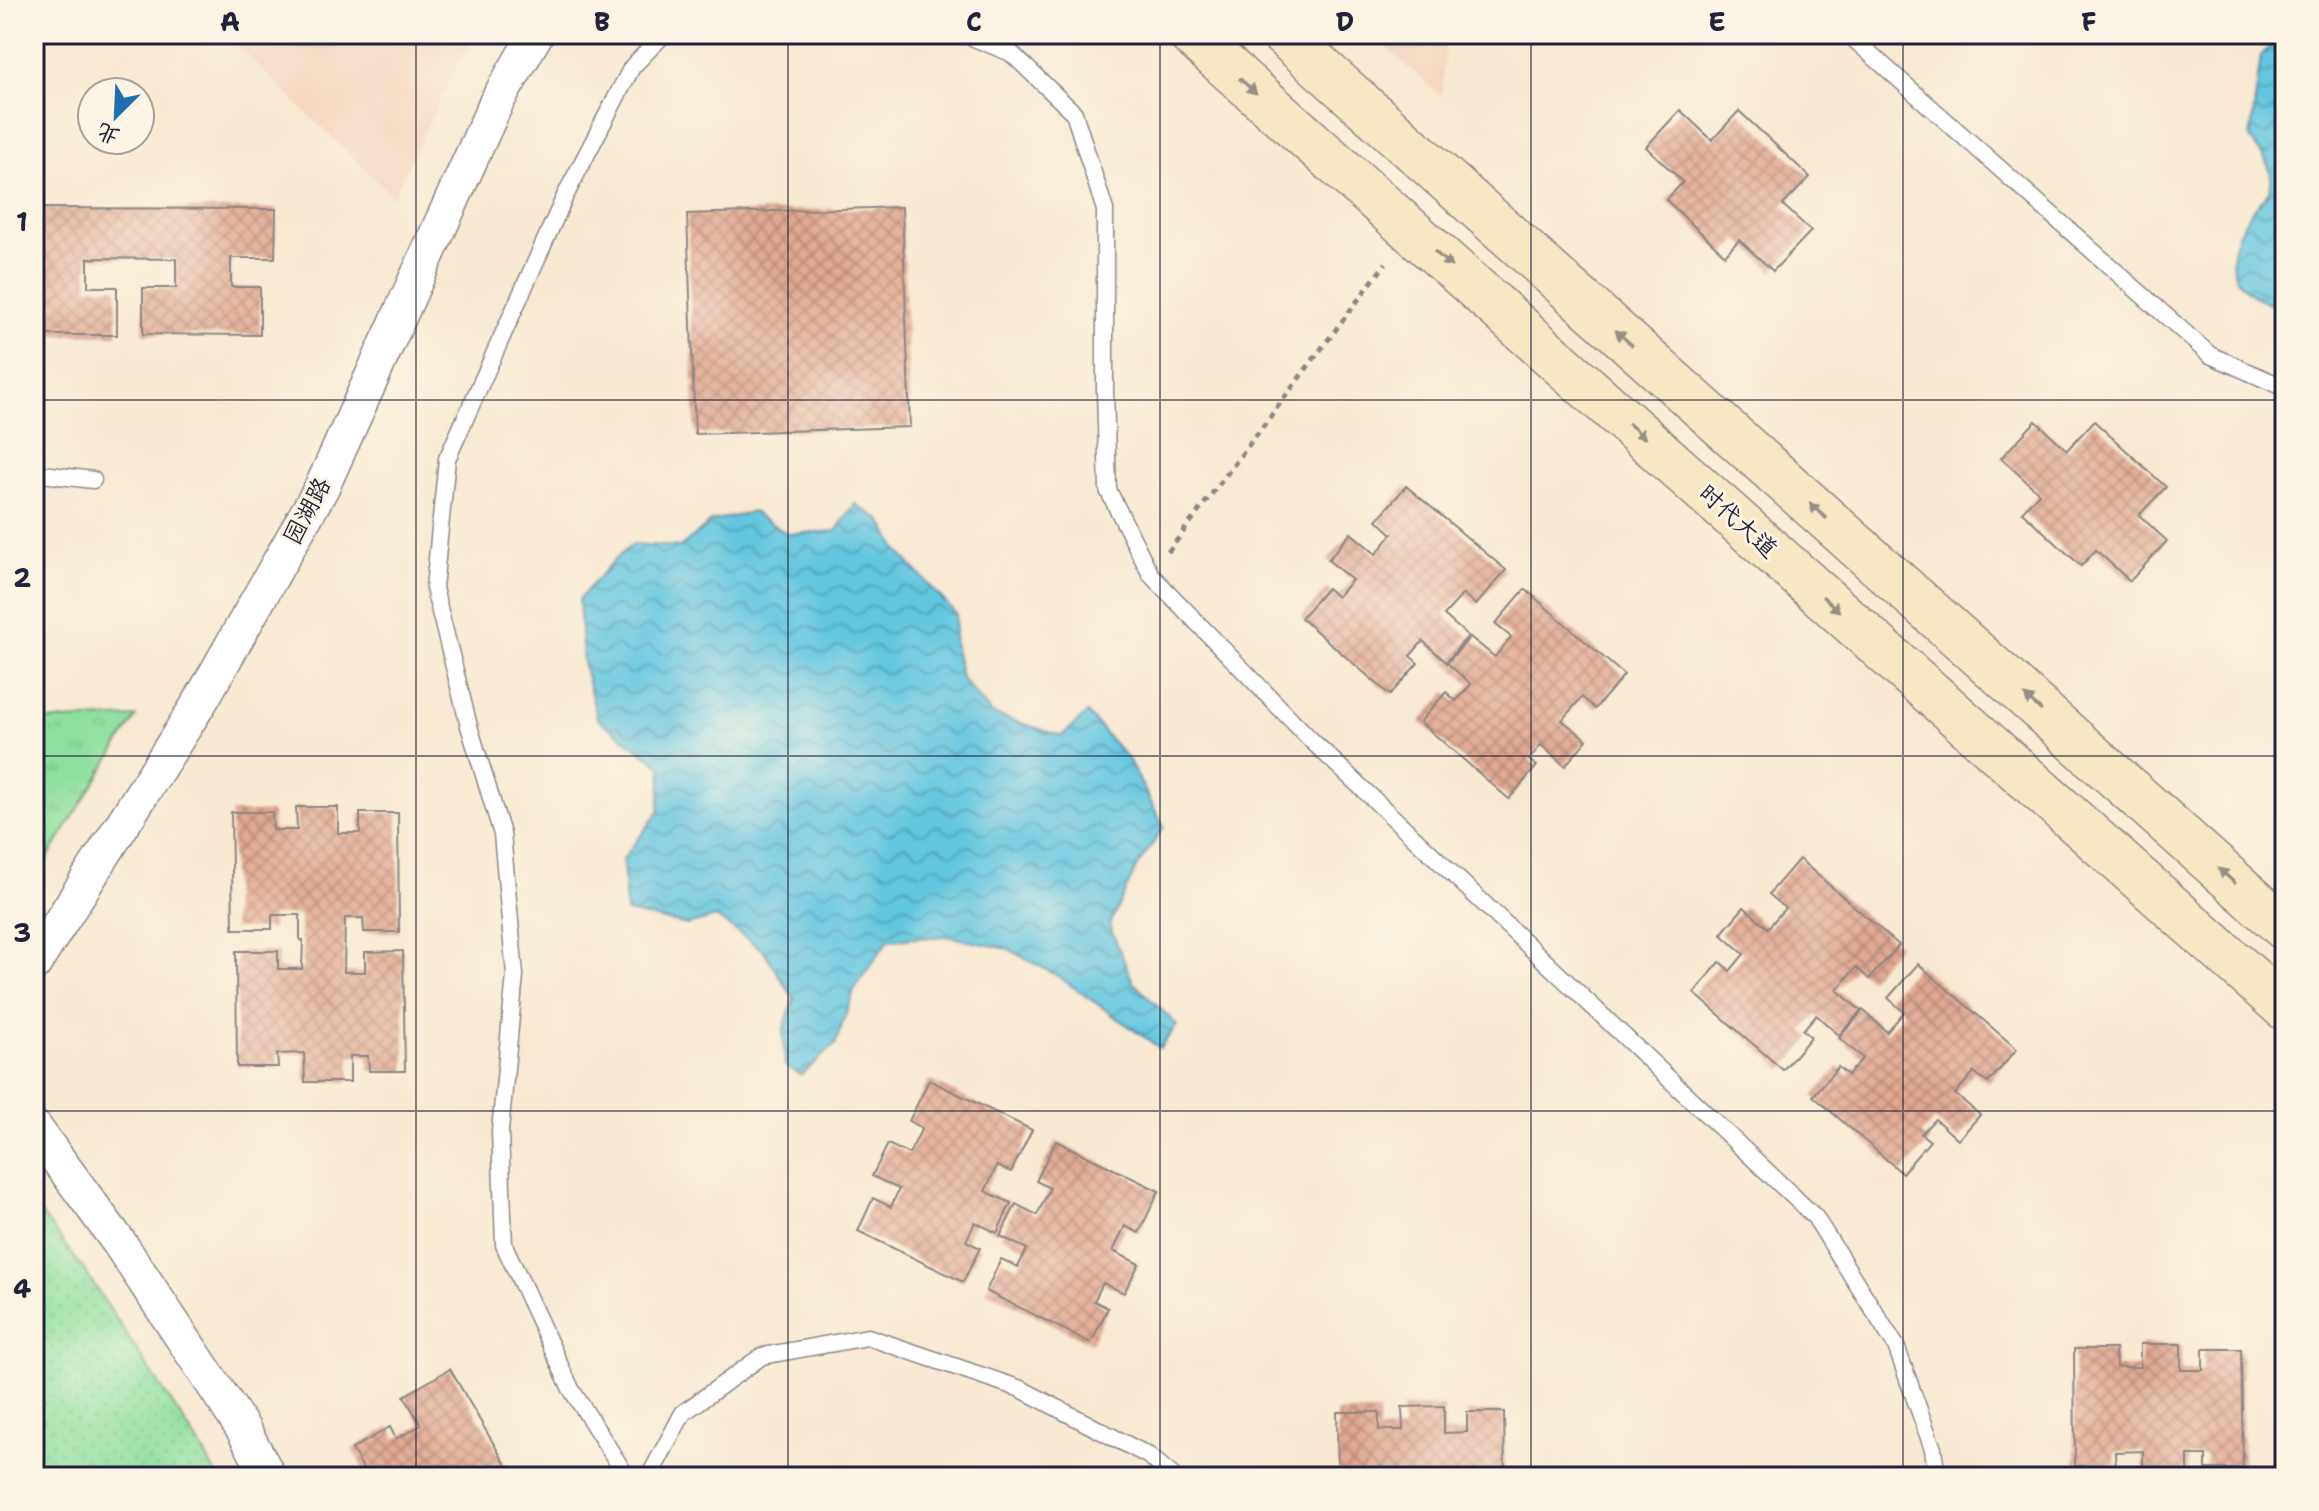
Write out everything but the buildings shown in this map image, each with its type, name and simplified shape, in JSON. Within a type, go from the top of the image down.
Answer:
[{"type":"main road","name":"时代大道","points":[[1190,34],[2285,1008]]},
{"type":"main road","points":[[1283,34],[2285,928]]},
{"type":"street","name":"园湖路","points":[[34,964],[200,702],[322,487],[496,103],[536,34]]},
{"type":"street","points":[[34,1127],[120,1244],[243,1429],[269,1477]]},
{"type":"lane","points":[[34,40],[38,34]]},
{"type":"lane","points":[[627,1477],[571,1389],[504,1245],[500,1131],[515,975],[502,834],[469,726],[434,588],[447,459],[573,180],[632,67],[664,34]]},
{"type":"lane","points":[[964,34],[1011,53],[1074,113],[1105,210],[1108,490],[1151,575],[1310,739],[1815,1217],[1896,1346],[1933,1449],[1937,1477]]},
{"type":"lane","points":[[1848,34],[2210,355],[2285,388]]},
{"type":"lane","points":[[34,473],[93,480]]},
{"type":"lane","points":[[649,1477],[683,1413],[762,1356],[868,1337],[1021,1389],[1149,1456],[1174,1477]]},
{"type":"path","points":[[1151,575],[1410,230]]},
{"type":"shaded area","points":[[225,34],[476,34],[452,75],[393,197]]},
{"type":"shaded area","points":[[1371,34],[1447,34],[1441,96]]},
{"type":"green space","points":[[136,717],[34,879],[34,721]]},
{"type":"green space","points":[[34,1204],[84,1270],[204,1452],[217,1477],[34,1477]]},
{"type":"water","points":[[2280,34],[2285,34],[2285,310],[2253,296],[2243,287],[2232,264],[2238,235],[2271,184],[2266,162],[2250,139],[2261,56]]},
{"type":"water","points":[[855,504],[881,520],[898,551],[956,614],[954,643],[961,678],[992,714],[1062,736],[1087,713],[1128,759],[1164,827],[1137,867],[1109,925],[1133,982],[1177,1025],[1160,1048],[1056,975],[1008,949],[946,936],[888,940],[855,988],[835,1045],[801,1075],[785,1066],[783,1031],[794,999],[764,951],[716,917],[687,925],[626,912],[623,859],[659,811],[662,767],[597,718],[583,663],[579,599],[616,558],[634,544],[681,547],[712,521],[753,512],[788,534],[836,531]]}]
